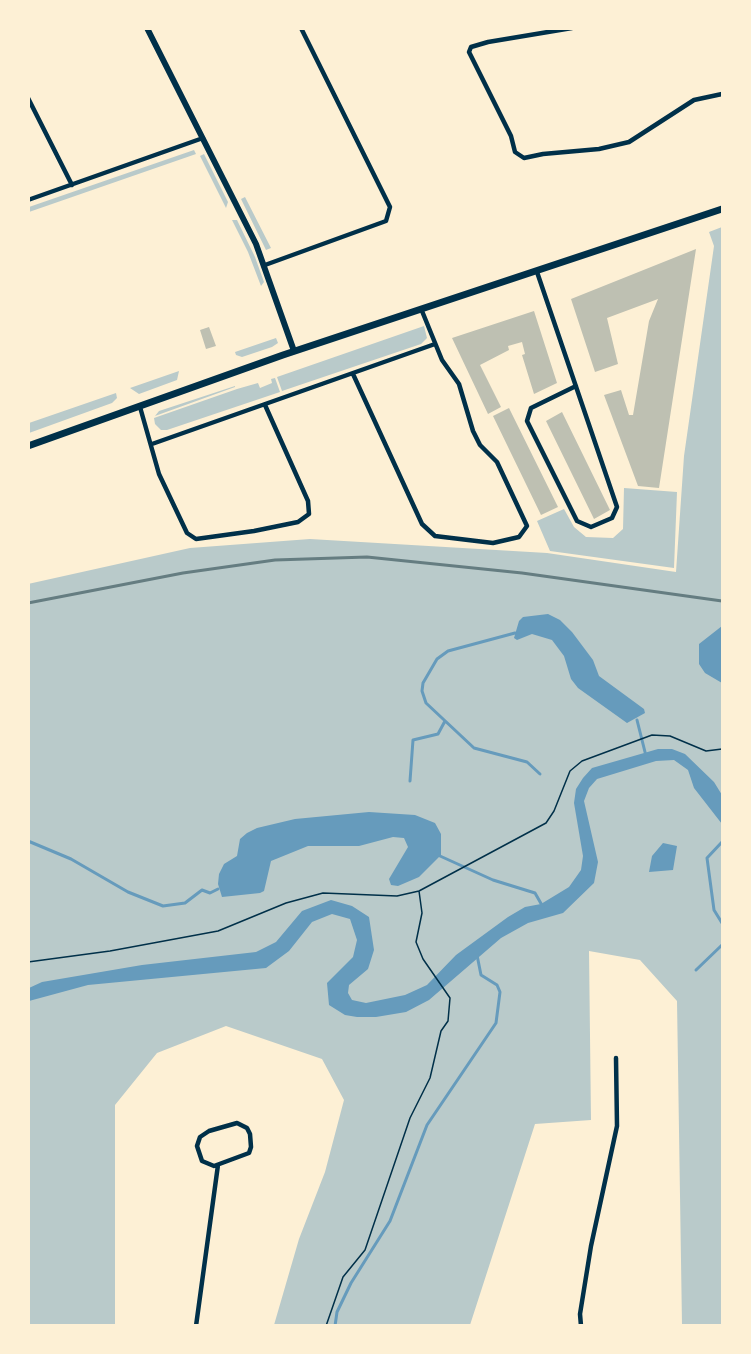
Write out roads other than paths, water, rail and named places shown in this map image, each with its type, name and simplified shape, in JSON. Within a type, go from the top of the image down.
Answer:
[{"type":"main road","points":[[28,446],[294,351],[537,272],[723,208]]},
{"type":"street","points":[[147,28],[265,265],[294,351]]},
{"type":"street","points":[[265,265],[386,221],[390,207],[301,28]]},
{"type":"street","points":[[572,28],[488,42],[471,47],[469,52],[511,136],[515,152],[524,158],[599,149],[629,142],[694,100],[723,94]]},
{"type":"street","points":[[28,98],[72,185]]},
{"type":"street","points":[[28,200],[203,138]]},
{"type":"street","points":[[537,272],[576,386],[617,507],[612,518],[591,527],[577,521],[527,422],[531,408],[576,386]]},
{"type":"street","points":[[353,374],[422,524],[435,536],[493,543],[519,537],[527,526],[497,462],[480,445],[473,431],[459,384],[442,360],[422,310]]},
{"type":"street","points":[[152,444],[435,344]]},
{"type":"street","points":[[140,407],[159,474],[187,533],[196,539],[298,522],[309,514],[308,501],[266,405]]},
{"type":"street","points":[[581,1326],[580,1314],[591,1246],[617,1126],[616,1058]]},
{"type":"street","points":[[232,1124],[243,1125],[250,1134],[252,1147],[249,1154],[218,1165],[209,1166],[202,1161],[197,1146],[200,1137],[232,1124]]},
{"type":"street","points":[[196,1326],[218,1165]]},
{"type":"water","points":[[548,614],[560,620],[572,632],[593,660],[599,676],[644,709],[645,713],[627,723],[578,688],[571,679],[564,656],[552,640],[532,634],[517,640],[514,638],[519,621],[523,617]]},
{"type":"water","points":[[722,626],[722,683],[705,673],[699,664],[699,644]]},
{"type":"water","points":[[658,749],[672,749],[685,754],[714,782],[722,795],[722,824],[694,788],[688,770],[674,760],[656,761],[597,779],[589,788],[584,801],[598,862],[594,883],[563,913],[528,923],[501,938],[429,1000],[406,1012],[376,1017],[357,1017],[345,1015],[329,1005],[327,983],[353,957],[357,940],[350,919],[332,914],[312,922],[289,951],[266,968],[88,985],[29,1001],[29,988],[42,982],[142,965],[256,952],[276,942],[302,911],[331,900],[352,906],[369,917],[374,950],[368,969],[349,985],[348,993],[352,1000],[366,1003],[405,995],[427,985],[456,955],[508,917],[525,907],[541,904],[569,887],[581,870],[583,856],[574,803],[576,789],[583,778],[592,768]]},
{"type":"water","points":[[369,812],[415,815],[435,823],[441,834],[441,855],[419,877],[398,886],[391,885],[389,879],[408,847],[404,838],[393,837],[359,846],[308,846],[271,861],[264,891],[222,897],[218,884],[219,874],[224,864],[237,856],[240,839],[247,833],[257,828],[295,819]]},
{"type":"water","points":[[663,843],[677,846],[673,870],[649,872],[652,856]]},
{"type":"waterway","points":[[515,633],[448,651],[437,659],[423,683],[422,691],[426,703],[474,748],[527,762],[540,774]]},
{"type":"waterway","points":[[637,720],[646,756]]},
{"type":"waterway","points":[[410,781],[413,740],[438,734],[445,721]]},
{"type":"waterway","points":[[28,841],[71,859],[128,892],[163,906],[185,903],[202,890],[210,893],[218,889]]},
{"type":"waterway","points":[[722,842],[707,858],[714,910],[722,923]]},
{"type":"waterway","points":[[440,856],[493,880],[535,893],[543,907]]},
{"type":"waterway","points":[[696,970],[722,945]]},
{"type":"waterway","points":[[335,1326],[337,1312],[351,1283],[390,1221],[427,1125],[496,1023],[500,992],[497,985],[481,975],[477,955]]},
{"type":"railway","points":[[28,603],[183,573],[275,560],[367,557],[522,573],[722,601]]}]
